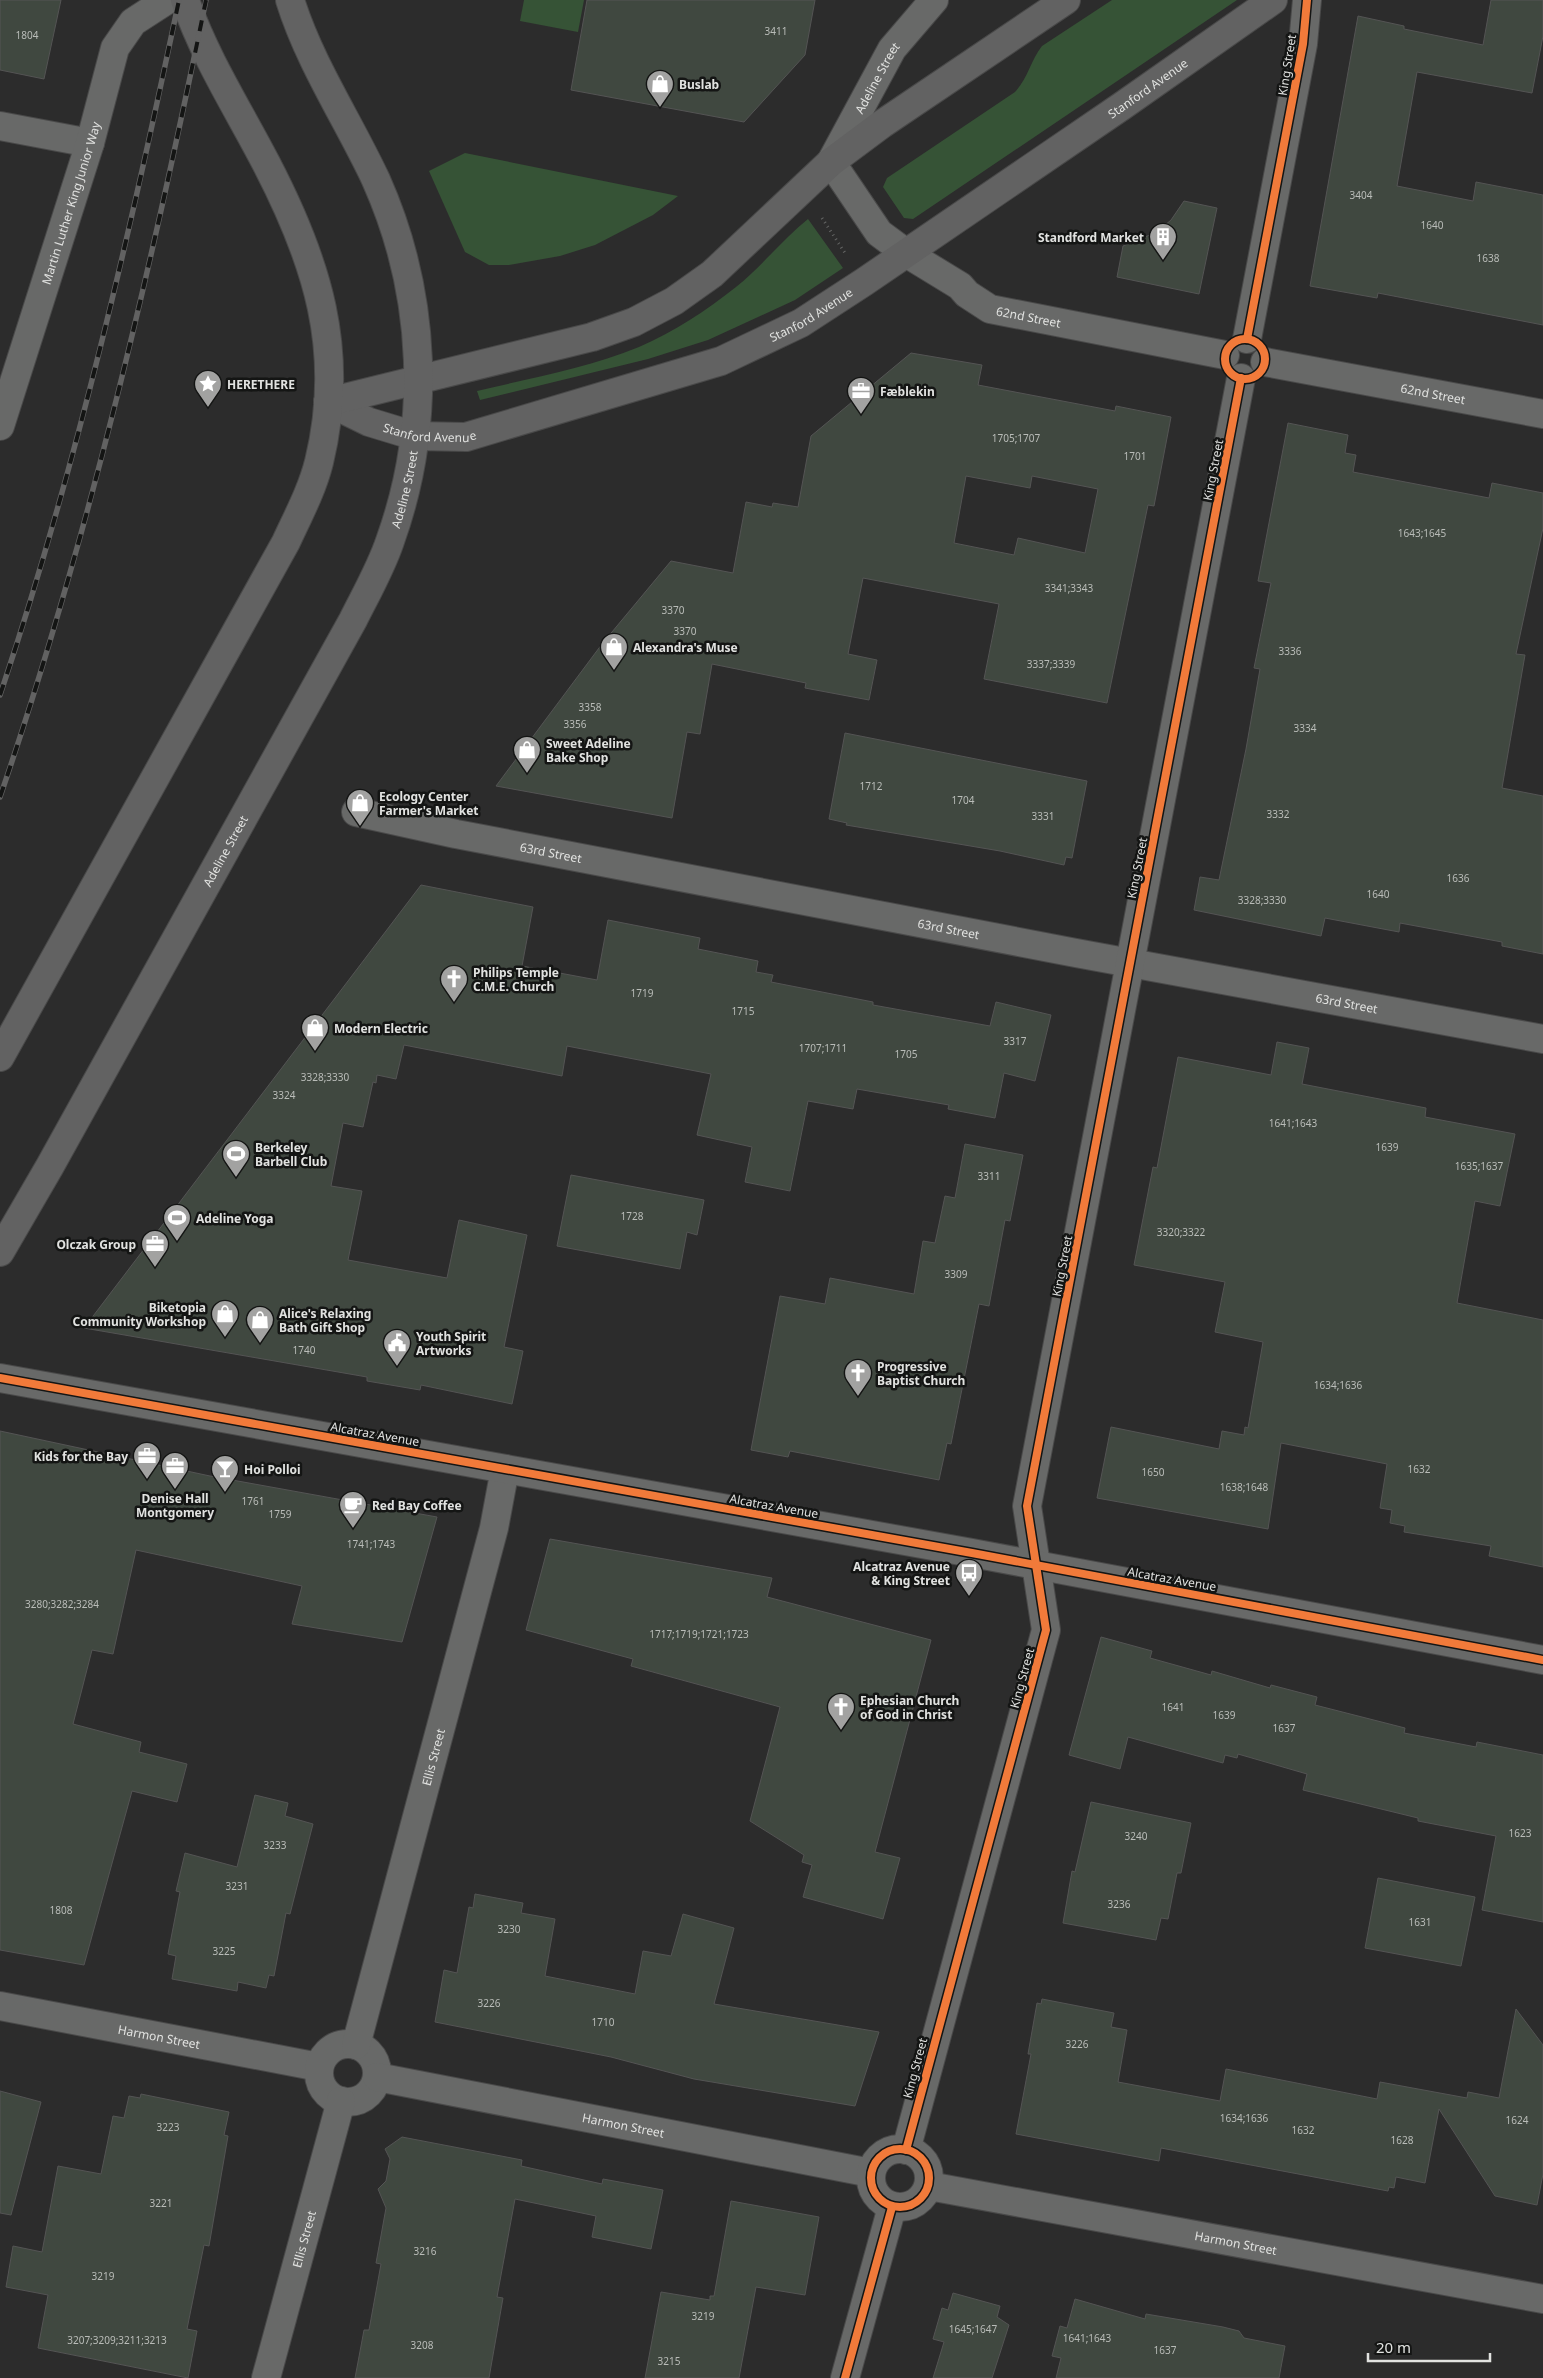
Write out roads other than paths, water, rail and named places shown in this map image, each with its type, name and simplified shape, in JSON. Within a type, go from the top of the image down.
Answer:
[{"type":"main road","points":[[0,1058],[286,542],[305,502],[319,463],[330,374],[326,326],[314,271],[285,202],[205,50],[185,0]]},
{"type":"main road","points":[[290,0],[297,24],[316,66],[359,144],[393,221],[414,300],[419,380],[416,436]]},
{"type":"main road","points":[[328,402],[592,336],[634,322],[674,301],[718,268],[831,162],[882,124],[1066,0]]},
{"type":"main road","name":"Stanford Avenue","points":[[328,402],[369,422],[416,436],[466,437],[721,361],[801,322],[1130,101],[1273,0]]},
{"type":"main road","name":"Adeline Street","points":[[0,1252],[55,1158],[353,620],[390,542],[405,491],[416,436]]},
{"type":"street","name":"Martin Luther King Junior Way","points":[[0,426],[90,143],[115,48],[133,22],[167,0]]},
{"type":"street","name":"Adeline Street","points":[[831,162],[892,49],[934,0]]},
{"type":"street","name":"King Street","points":[[1248,339],[1302,53],[1307,0]]},
{"type":"street","points":[[0,126],[90,143]]},
{"type":"street","name":"62nd Street","points":[[831,162],[879,233],[906,253],[960,286],[967,294],[990,309],[1225,355]]},
{"type":"street","points":[[1248,339],[1261,346],[1265,362],[1256,375],[1241,378],[1229,370],[1225,363],[1225,355],[1233,343],[1248,339]]},
{"type":"street","name":"62nd Street","points":[[1265,362],[1543,414]]},
{"type":"street","name":"King Street","points":[[906,2150],[1046,1630],[1027,1506],[1241,378]]},
{"type":"street","name":"63rd Street","points":[[356,812],[456,834],[1543,1039]]},
{"type":"street","name":"Alcatraz Avenue","points":[[0,1378],[1035,1565],[1543,1660]]},
{"type":"street","name":"Ellis Street","points":[[356,2045],[494,1528],[505,1469]]},
{"type":"street","name":"Harmon Street","points":[[0,2006],[319,2067]]},
{"type":"street","points":[[347,2044],[356,2045],[364,2048],[375,2060],[377,2077],[371,2092],[365,2097],[349,2102],[341,2102],[326,2092],[321,2084],[319,2067],[329,2050],[347,2044]]},
{"type":"street","name":"Harmon Street","points":[[377,2077],[871,2173]]},
{"type":"street","name":"Ellis Street","points":[[266,2378],[341,2102]]},
{"type":"street","points":[[896,2149],[906,2150],[922,2159],[930,2176],[929,2186],[919,2202],[901,2208],[892,2207],[878,2197],[870,2182],[871,2173],[880,2157],[896,2149]]},
{"type":"street","name":"Harmon Street","points":[[929,2186],[1543,2299]]},
{"type":"street","points":[[845,2378],[892,2207]]},
{"type":"railway","points":[[0,695],[28,610],[53,524],[100,350],[179,0]]},
{"type":"railway","points":[[0,797],[62,601],[116,402],[163,201],[206,0]]},
{"type":"place","name":"Buslab","points":[[660,108]]},
{"type":"place","name":"Standford Market","points":[[1163,261]]},
{"type":"place","name":"HERETHERE","points":[[208,408]]},
{"type":"place","name":"Fæblekin","points":[[861,415]]},
{"type":"place","name":"Alexandra's Muse","points":[[614,671]]},
{"type":"place","name":"Sweet Adeline Bake Shop","points":[[527,774]]},
{"type":"place","name":"Ecology Center Farmer's Market","points":[[360,827]]},
{"type":"place","name":"Philips Temple C.M.E. Church","points":[[454,1003]]},
{"type":"place","name":"Modern Electric","points":[[315,1052]]},
{"type":"place","name":"Berkeley Barbell Club","points":[[236,1178]]},
{"type":"place","name":"Adeline Yoga","points":[[177,1242]]},
{"type":"place","name":"Olczak Group","points":[[155,1268]]},
{"type":"place","name":"Biketopia Community Workshop","points":[[225,1338]]},
{"type":"place","name":"Alice's Relaxing Bath Gift Shop","points":[[260,1344]]},
{"type":"place","name":"Youth Spirit Artworks","points":[[397,1367]]},
{"type":"place","name":"Progressive Baptist Church","points":[[858,1397]]},
{"type":"place","name":"Kids for the Bay","points":[[147,1480]]},
{"type":"place","name":"Denise Hall Montgomery","points":[[175,1490]]},
{"type":"place","name":"Hoi Polloi","points":[[225,1493]]},
{"type":"place","name":"Red Bay Coffee","points":[[353,1529]]},
{"type":"place","name":"Alcatraz Avenue & King Street","points":[[969,1597]]},
{"type":"place","name":"Ephesian Church of God in Christ","points":[[841,1731]]}]
